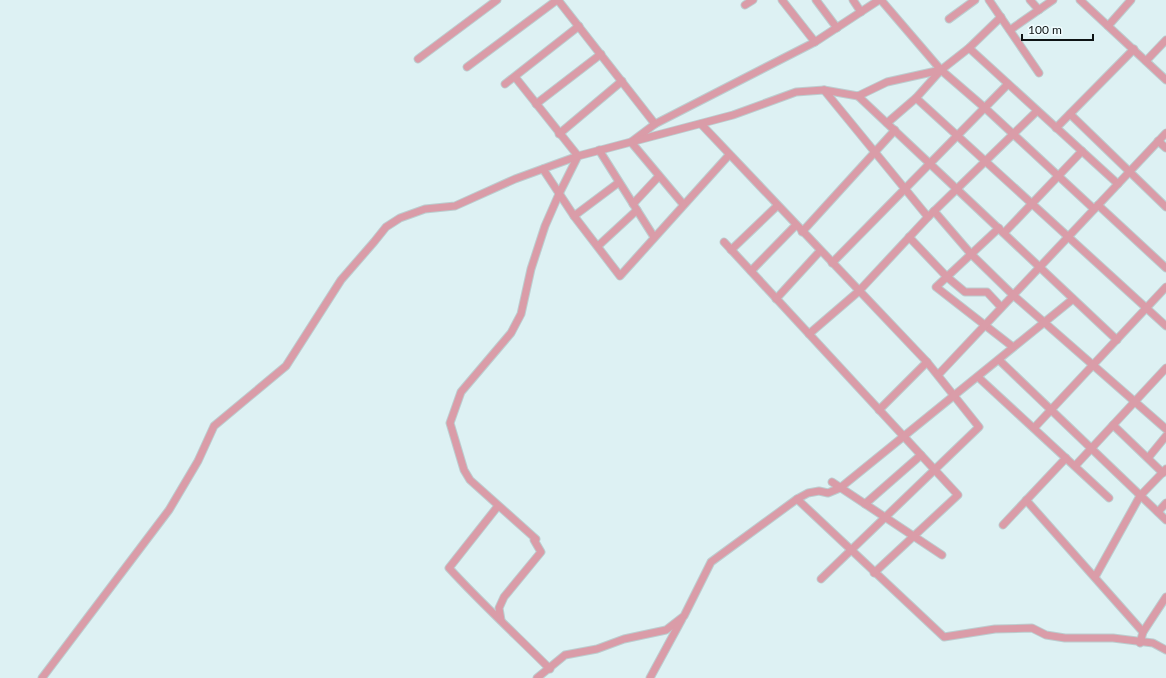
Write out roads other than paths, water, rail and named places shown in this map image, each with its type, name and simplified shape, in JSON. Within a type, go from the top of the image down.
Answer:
[{"type":"street","points":[[418,59],[488,3],[497,0]]},
{"type":"street","points":[[467,67],[558,0],[656,124]]},
{"type":"street","points":[[745,5],[753,0]]},
{"type":"street","points":[[782,0],[815,42]]},
{"type":"street","points":[[816,0],[837,28]]},
{"type":"street","points":[[852,0],[861,12]]},
{"type":"street","points":[[631,142],[656,124],[815,42],[880,0],[941,70],[985,108],[1058,176],[1166,268]]},
{"type":"street","points":[[949,19],[975,0]]},
{"type":"street","points":[[989,0],[1040,73]]},
{"type":"street","points":[[1030,0],[1039,10]]},
{"type":"street","points":[[1010,30],[1053,0]]},
{"type":"street","points":[[1080,0],[1166,80]]},
{"type":"street","points":[[1108,26],[1131,0]]},
{"type":"street","points":[[887,123],[916,98],[941,70],[969,48],[1001,17]]},
{"type":"street","points":[[505,84],[579,26]]},
{"type":"street","points":[[1146,61],[1166,40]]},
{"type":"street","points":[[969,48],[1118,184]]},
{"type":"street","points":[[1056,128],[1134,49]]},
{"type":"street","points":[[536,104],[601,54]]},
{"type":"street","points":[[858,96],[887,82],[941,70]]},
{"type":"street","points":[[515,77],[578,156]]},
{"type":"street","points":[[559,134],[622,81]]},
{"type":"street","points":[[832,263],[1008,84]]},
{"type":"street","points":[[824,90],[928,217]]},
{"type":"street","points":[[42,678],[169,510],[198,461],[214,426],[286,366],[341,280],[386,227],[400,218],[425,209],[455,206],[515,179],[578,156],[733,115],[796,92],[824,90],[858,96],[1117,340]]},
{"type":"street","points":[[916,98],[1166,326]]},
{"type":"street","points":[[809,334],[859,291],[928,217],[1037,111]]},
{"type":"street","points":[[1070,114],[1166,207]]},
{"type":"street","points":[[701,124],[777,206],[927,362],[979,427],[821,579]]},
{"type":"street","points":[[802,232],[895,130]]},
{"type":"street","points":[[938,375],[1166,133]]},
{"type":"street","points":[[1158,141],[1166,148]]},
{"type":"street","points":[[631,142],[683,204]]},
{"type":"street","points":[[599,150],[618,183],[654,237]]},
{"type":"street","points":[[1013,347],[936,287],[972,254],[1032,204],[1082,151]]},
{"type":"street","points":[[543,169],[574,216],[620,276],[683,204],[729,155]]},
{"type":"street","points":[[501,620],[499,608],[504,597],[541,552],[534,540],[536,539],[470,480],[464,470],[450,424],[461,392],[511,333],[521,314],[531,269],[545,226],[578,156]]},
{"type":"street","points":[[598,246],[635,207],[659,176]]},
{"type":"street","points":[[574,216],[618,183]]},
{"type":"street","points":[[731,250],[777,206]]},
{"type":"street","points":[[934,211],[972,254],[1013,295],[1166,429]]},
{"type":"street","points":[[751,271],[796,225]]},
{"type":"street","points":[[909,237],[947,277],[965,292],[987,292],[1001,307]]},
{"type":"street","points":[[724,242],[958,495],[874,573]]},
{"type":"street","points":[[776,299],[820,251]]},
{"type":"street","points":[[1034,428],[1166,287]]},
{"type":"street","points":[[959,305],[965,292]]},
{"type":"street","points":[[650,678],[712,562],[796,499],[808,493],[819,491],[828,493],[840,488],[1073,299]]},
{"type":"street","points":[[999,360],[1166,520]]},
{"type":"street","points":[[879,410],[927,362]]},
{"type":"street","points":[[1075,466],[1166,368]]},
{"type":"street","points":[[978,377],[1109,498]]},
{"type":"street","points":[[1095,578],[1140,496],[1164,471],[1113,425]]},
{"type":"street","points":[[1148,458],[1166,436]]},
{"type":"street","points":[[865,504],[921,455]]},
{"type":"street","points":[[1003,525],[1066,458]]},
{"type":"street","points":[[832,482],[942,555]]},
{"type":"street","points":[[796,499],[944,637],[995,629],[1032,628],[1046,635],[1065,638],[1113,638],[1140,643],[1153,643],[1166,650]]},
{"type":"street","points":[[1026,500],[1143,632]]},
{"type":"street","points":[[1158,512],[1166,503]]},
{"type":"street","points":[[498,506],[449,568],[489,611],[501,620],[550,669]]},
{"type":"street","points":[[1140,643],[1143,632],[1166,597]]},
{"type":"street","points":[[537,678],[550,669],[565,655],[597,649],[624,639],[666,630],[684,616]]}]
